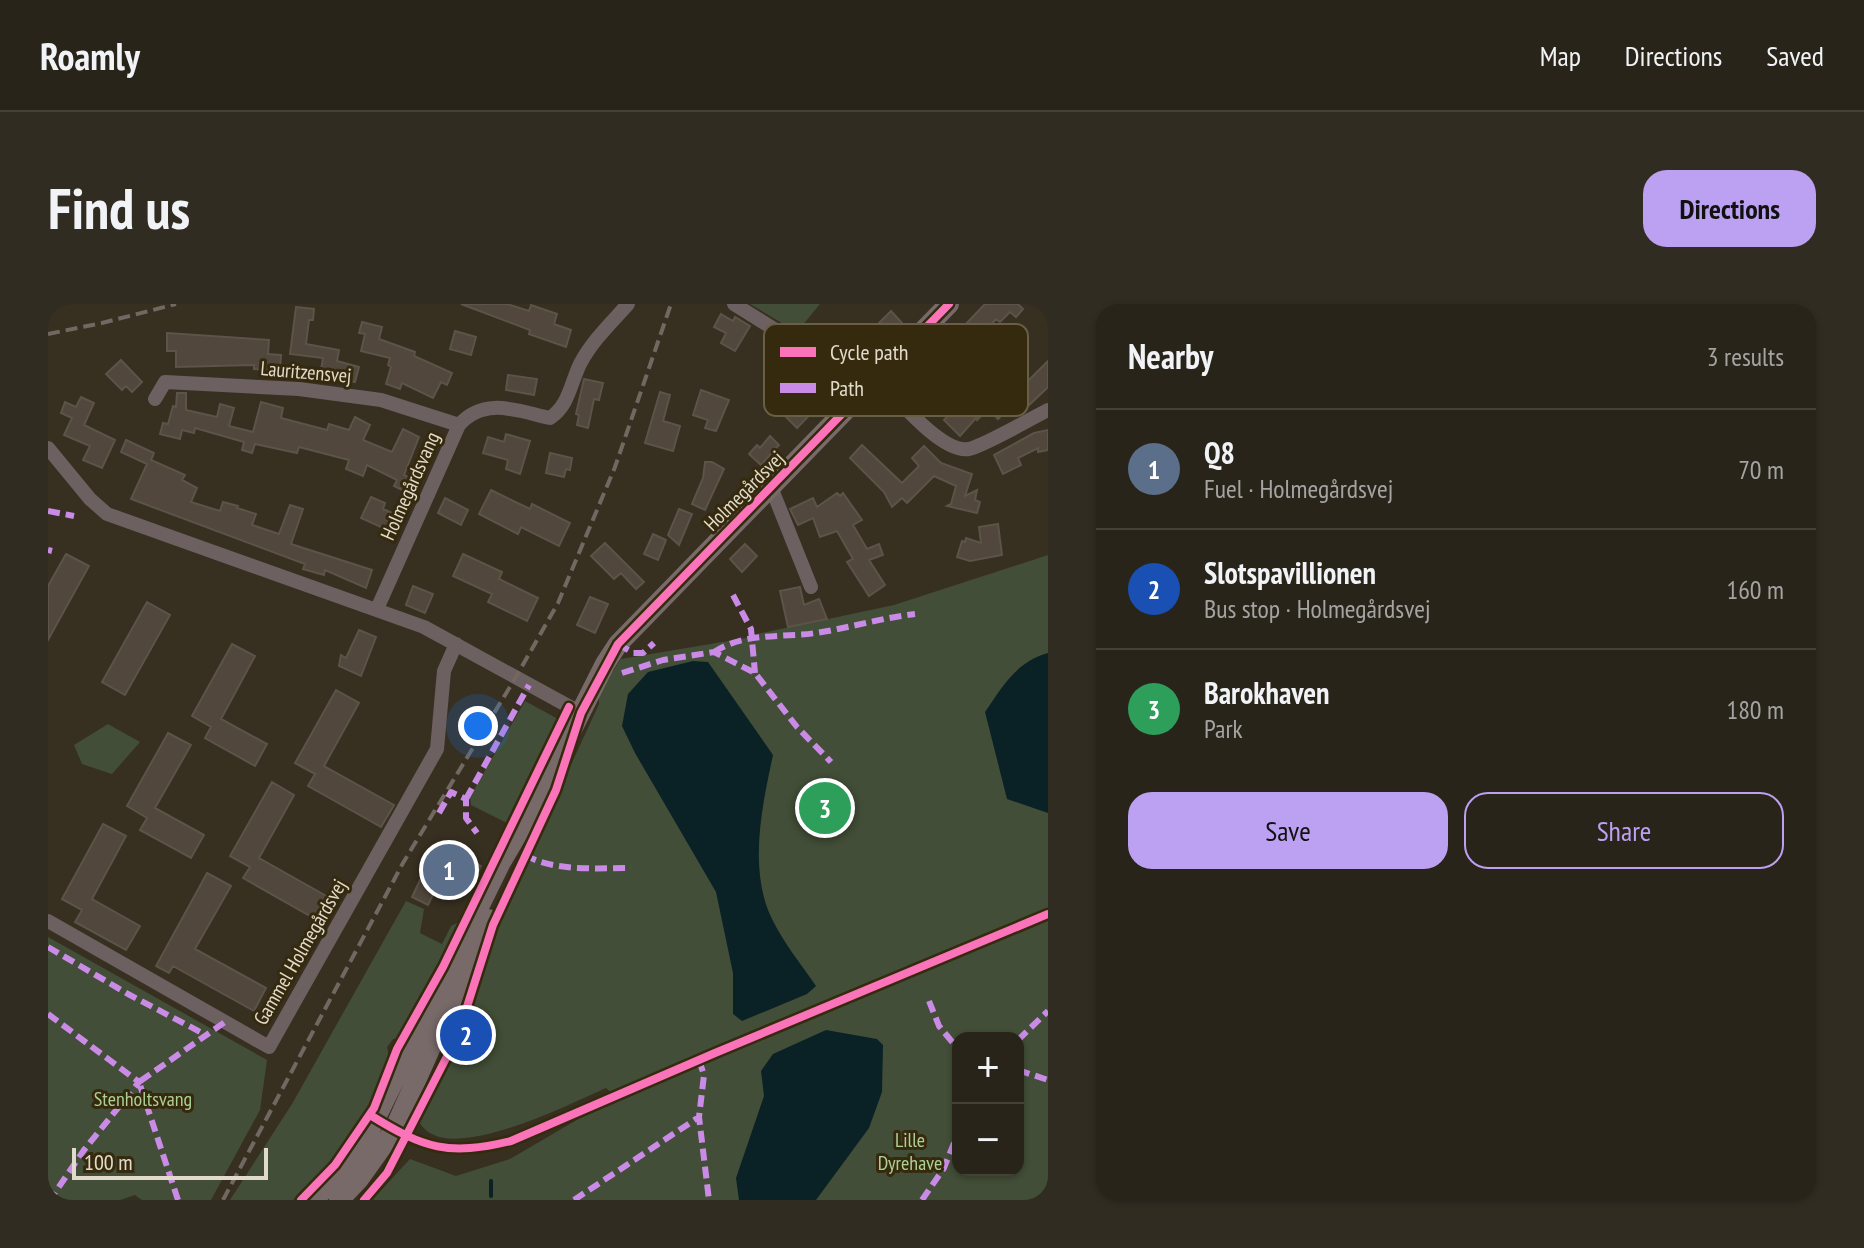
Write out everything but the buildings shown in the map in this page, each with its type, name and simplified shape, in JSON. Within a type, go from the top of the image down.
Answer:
[{"type":"street","name":"Holmegårdsvang","points":[[377,609],[459,425],[468,414],[481,408],[499,406],[550,418],[563,409],[581,363],[597,339],[628,304]]},
{"type":"street","points":[[734,304],[769,324]]},
{"type":"street","name":"Holmegårdsvej","points":[[930,324],[949,304]]},
{"type":"street","name":"Lauritzensvej","points":[[155,399],[165,382],[299,389],[381,400],[459,425]]},
{"type":"street","points":[[912,416],[954,449],[970,449],[1048,410]]},
{"type":"street","name":"Holmegårdsvej","points":[[313,1200],[338,1176],[365,1140],[500,864],[531,811],[605,664],[628,632],[841,416]]},
{"type":"street","points":[[48,448],[90,499],[107,514],[424,627],[581,713]]},
{"type":"street","name":"Holmegårdsvej","points":[[771,487],[811,587]]},
{"type":"street","name":"Gammel Holmegårdsvej","points":[[48,921],[269,1047],[437,749],[444,671],[456,644]]},
{"type":"street","name":"Holmegårdsvej","points":[[339,1200],[359,1179],[394,1130],[515,859],[531,811]]},
{"type":"green space","points":[[750,304],[820,304],[804,324],[784,324]]},
{"type":"green space","name":"Lille Dyrehave","points":[[1048,555],[1048,1200],[372,1200],[410,1159],[456,1176],[510,1159],[616,1097],[606,1088],[538,1118],[479,1136],[453,1139],[432,1134],[419,1121],[462,1036],[466,1037],[468,1032],[465,1030],[499,921],[599,704],[599,691],[621,659],[894,605]]},
{"type":"green space","points":[[525,701],[558,719],[509,824],[471,805],[470,797]]},
{"type":"green space","points":[[108,724],[140,742],[112,774],[82,764],[74,745]]},
{"type":"green space","points":[[406,901],[424,909],[420,933],[442,944],[451,926],[461,921],[397,1038],[387,1047],[387,1059],[377,1090],[359,1126],[336,1159],[293,1200],[230,1200],[292,1104]]},
{"type":"green space","name":"Stenholtsvang","points":[[48,937],[267,1060],[260,1110],[211,1200],[142,1200],[135,1195],[120,1200],[48,1200]]},
{"type":"water","points":[[1048,653],[1048,813],[1007,799],[985,712],[1004,684],[1019,669]]},
{"type":"water","points":[[693,661],[708,662],[773,755],[759,838],[760,880],[776,928],[816,986],[807,994],[742,1021],[733,1014],[733,973],[716,892],[622,726],[628,694],[648,672]]},
{"type":"water","points":[[826,1030],[877,1039],[883,1045],[882,1092],[869,1128],[816,1200],[739,1200],[736,1178],[764,1096],[761,1071],[773,1054]]},
{"type":"waterway","points":[[491,1181],[491,1196]]},
{"type":"railway","points":[[48,334],[176,304]]},
{"type":"railway","points":[[223,1200],[403,863],[558,603],[615,467],[671,304]]},
{"type":"marked path","points":[[48,511],[74,516]]},
{"type":"marked path","points":[[48,550],[52,551]]},
{"type":"marked path","points":[[733,595],[751,629],[755,673]]},
{"type":"marked path","points":[[714,652],[738,641],[816,633],[915,614]]},
{"type":"marked path","points":[[618,644],[633,653],[643,653],[654,643]]},
{"type":"marked path","points":[[622,673],[663,660],[714,652],[755,673],[797,727],[831,762]]},
{"type":"marked path","points":[[466,799],[529,685]]},
{"type":"marked path","points":[[439,813],[451,792],[466,799],[466,818],[477,833]]},
{"type":"marked path","points":[[525,855],[563,867],[631,868]]},
{"type":"marked path","points":[[48,947],[206,1035]]},
{"type":"marked path","points":[[929,1001],[939,1026],[952,1042]]},
{"type":"marked path","points":[[1024,1034],[1048,1011]]},
{"type":"marked path","points":[[48,1014],[139,1082],[84,1150],[50,1200]]},
{"type":"marked path","points":[[178,1200],[139,1082],[225,1022]]},
{"type":"marked path","points":[[699,1060],[704,1075],[699,1117],[709,1200]]},
{"type":"marked path","points":[[1024,1072],[1048,1080]]},
{"type":"marked path","points":[[574,1200],[699,1117]]},
{"type":"marked path","points":[[922,1200],[944,1168],[952,1148]]},
{"type":"cycle path","points":[[930,324],[949,304]]},
{"type":"cycle path","points":[[364,1200],[387,1173],[458,1035],[493,925],[556,790],[581,713],[618,644],[840,416]]},
{"type":"cycle path","points":[[301,1200],[335,1165],[374,1108],[397,1049],[443,967],[569,707]]},
{"type":"cycle path","points":[[370,1115],[406,1136],[438,1146],[470,1148],[511,1141],[1048,914]]},
{"type":"place","name":"Barokhaven","points":[[825,808]]},
{"type":"place","name":"Q8","points":[[449,870]]},
{"type":"place","name":"Slotspavillionen","points":[[466,1035]]}]
